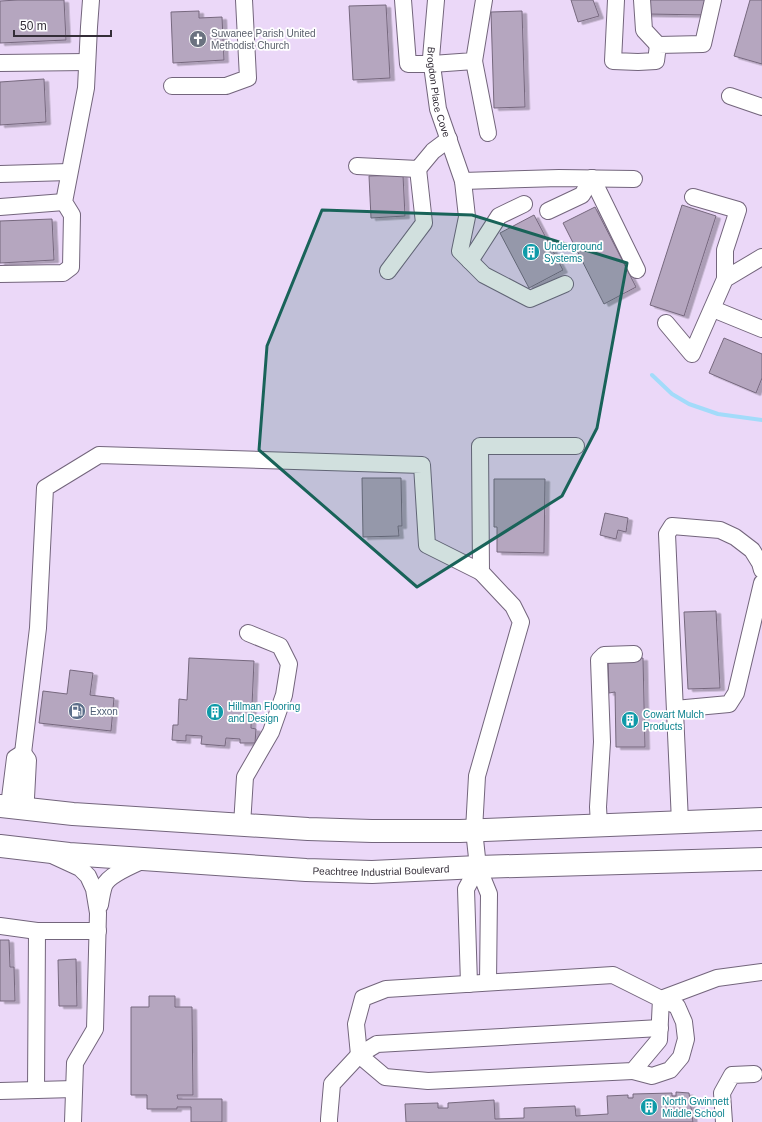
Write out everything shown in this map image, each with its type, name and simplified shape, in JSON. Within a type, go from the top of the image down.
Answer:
[{"type":"highway","points":[[8,806],[73,814],[308,829],[372,831],[474,830],[753,819]]},
{"type":"highway","name":"Peachtree Industrial Boulevard","points":[[0,846],[145,859],[306,870],[372,872],[478,867],[762,859]]},
{"type":"street","points":[[0,274],[63,273],[71,267],[72,215],[64,202],[86,88],[91,0]]},
{"type":"street","points":[[172,86],[226,86],[248,78],[244,0]]},
{"type":"street","points":[[403,0],[408,64],[474,61]]},
{"type":"street","name":"Brogdon Place Cove","points":[[436,0],[431,58],[438,108],[463,181],[467,217],[460,251],[470,261]]},
{"type":"street","points":[[484,0],[474,61],[488,134]]},
{"type":"street","points":[[616,0],[612,61],[656,61],[658,45]]},
{"type":"street","points":[[642,0],[644,30],[658,45],[703,44],[713,0]]},
{"type":"street","points":[[0,64],[87,62]]},
{"type":"street","points":[[730,96],[762,107]]},
{"type":"street","points":[[388,271],[424,223],[418,169],[433,151],[449,139]]},
{"type":"street","points":[[357,166],[418,169]]},
{"type":"street","points":[[0,174],[69,172]]},
{"type":"street","points":[[463,181],[559,178],[634,179]]},
{"type":"street","points":[[548,211],[582,195],[592,178]]},
{"type":"street","points":[[592,178],[637,270]]},
{"type":"street","points":[[666,323],[692,354],[725,279],[725,250],[738,210],[693,197]]},
{"type":"street","points":[[0,207],[64,202]]},
{"type":"street","points":[[524,204],[498,216],[470,261],[484,275],[530,299],[565,284]]},
{"type":"street","points":[[725,279],[762,257]]},
{"type":"street","points":[[713,309],[762,329]]},
{"type":"street","points":[[481,572],[480,446],[576,446]]},
{"type":"street","points":[[8,806],[15,758],[23,753],[38,628],[45,488],[100,455],[422,465],[427,545],[481,572],[513,606],[521,622],[477,776],[474,830],[478,867],[489,894],[488,982]]},
{"type":"street","points":[[680,822],[667,534],[672,526],[720,530],[735,537],[752,550],[760,563],[762,570]]},
{"type":"street","points":[[675,709],[729,704],[736,693],[762,583]]},
{"type":"street","points":[[242,825],[245,777],[270,732],[284,695],[289,664],[280,646],[248,633]]},
{"type":"street","points":[[599,825],[598,807],[602,742],[599,660],[604,655],[634,654]]},
{"type":"street","points":[[753,819],[762,808]]},
{"type":"street","points":[[45,851],[80,868],[88,876],[94,889],[98,913],[95,1029],[75,1063],[73,1122]]},
{"type":"street","points":[[98,913],[104,885],[107,881],[125,869],[145,859]]},
{"type":"street","points":[[469,984],[466,889],[478,867]]},
{"type":"street","points":[[0,926],[37,931],[98,931]]},
{"type":"street","points":[[36,1090],[37,931]]},
{"type":"street","points":[[661,999],[717,978],[762,972]]},
{"type":"street","points":[[614,975],[677,1006],[684,1022],[686,1039],[681,1057],[670,1070],[652,1076],[634,1071],[428,1081],[385,1077],[359,1054],[356,1024],[363,998],[386,989],[488,982],[614,975]]},
{"type":"street","points":[[634,1071],[660,1040],[661,999]]},
{"type":"street","points":[[330,1122],[332,1084],[359,1054],[377,1044],[660,1028]]},
{"type":"street","points":[[724,1122],[722,1093],[732,1074],[754,1074]]},
{"type":"street","points":[[0,1091],[74,1089]]},
{"type":"highlighted area","points":[[322,210],[472,215],[627,263],[597,428],[562,496],[417,587],[259,450],[267,346]]},
{"type":"shaded area","points":[[0,0],[762,0],[762,1122],[0,1122]]},
{"type":"building","points":[[64,0],[66,40],[0,43],[0,1]]},
{"type":"building","points":[[571,0],[593,0],[599,16],[578,22]]},
{"type":"building","points":[[647,0],[707,0],[707,15],[647,14]]},
{"type":"building","points":[[750,0],[762,0],[762,64],[734,56]]},
{"type":"building","points":[[386,5],[390,78],[353,80],[349,6]]},
{"type":"building","name":"Suwanee Parish United Methodist Church","points":[[199,11],[199,18],[222,17],[224,60],[173,63],[171,12]]},
{"type":"building","points":[[522,11],[525,107],[494,108],[491,12]]},
{"type":"building","points":[[44,79],[46,122],[0,125],[0,82]]},
{"type":"building","points":[[403,175],[405,216],[371,218],[369,176]]},
{"type":"building","points":[[682,205],[716,216],[684,316],[650,305]]},
{"type":"building","points":[[595,207],[636,287],[604,304],[563,223]]},
{"type":"building","name":"Underground Systems","points":[[534,215],[563,270],[529,288],[500,233]]},
{"type":"building","points":[[52,219],[54,260],[0,263],[0,221]]},
{"type":"building","points":[[724,338],[762,354],[762,378],[756,393],[709,373]]},
{"type":"building","points":[[362,478],[401,478],[402,526],[398,526],[399,536],[363,537]]},
{"type":"building","points":[[494,479],[545,479],[544,553],[497,552],[497,527],[494,527]]},
{"type":"building","points":[[605,513],[628,518],[626,532],[618,530],[616,539],[600,535]]},
{"type":"building","points":[[716,611],[720,688],[688,689],[684,612]]},
{"type":"building","name":"Hillman Flooring and Design","points":[[189,658],[254,661],[251,728],[256,729],[255,743],[240,743],[240,739],[226,738],[225,746],[201,744],[202,736],[186,735],[186,741],[172,740],[173,725],[178,725],[179,699],[187,700]]},
{"type":"building","name":"Cowart Mulch Products","points":[[643,658],[645,747],[616,747],[615,692],[609,693],[608,659]]},
{"type":"building","name":"Exxon","points":[[70,670],[93,673],[90,695],[114,698],[111,731],[39,723],[43,691],[67,694]]},
{"type":"building","points":[[0,940],[9,940],[10,967],[14,967],[15,1001],[0,1001]]},
{"type":"building","points":[[76,959],[77,1006],[59,1006],[58,960]]},
{"type":"building","points":[[149,996],[175,996],[175,1007],[192,1007],[193,1095],[177,1095],[178,1099],[222,1099],[222,1122],[191,1122],[191,1107],[177,1107],[177,1109],[147,1109],[147,1095],[131,1095],[131,1007],[149,1007]]},
{"type":"building","name":"North Gwinnett Middle School","points":[[676,1092],[689,1093],[693,1122],[406,1122],[405,1104],[438,1103],[438,1108],[448,1108],[448,1103],[494,1100],[495,1119],[524,1118],[524,1108],[575,1106],[576,1116],[608,1114],[607,1096],[628,1095],[628,1098],[633,1098],[633,1094],[672,1093],[672,1096],[676,1096]]},
{"type":"waterway","points":[[652,375],[672,394],[689,404],[718,414],[762,420]]},
{"type":"place","name":"Suwanee Parish United Methodist Church","points":[[198,39]]},
{"type":"place","name":"Underground Systems","points":[[531,252]]},
{"type":"place","name":"Exxon","points":[[77,711]]},
{"type":"place","name":"Hillman Flooring and Design","points":[[215,712]]},
{"type":"place","name":"Cowart Mulch Products","points":[[630,720]]},
{"type":"place","name":"North Gwinnett Middle School","points":[[649,1107]]}]
